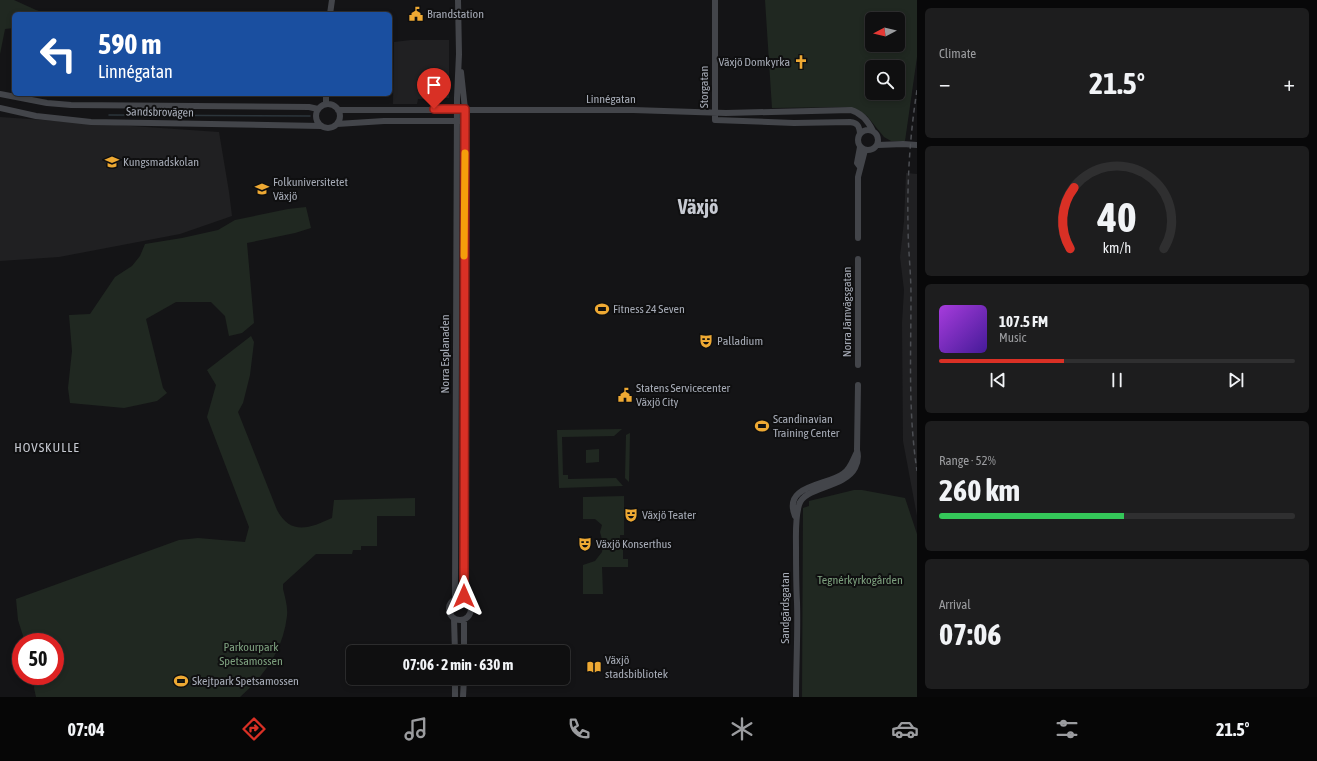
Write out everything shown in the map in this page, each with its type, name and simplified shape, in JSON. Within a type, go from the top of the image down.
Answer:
[{"type":"main road","points":[[330,12],[332,0]]},
{"type":"main road","points":[[458,0],[459,54]]},
{"type":"main road","name":"Storgatan","points":[[715,0],[715,120],[794,123],[850,122],[858,125],[860,133]]},
{"type":"main road","name":"Norra Esplanaden","points":[[454,645],[454,619],[450,616],[448,610],[450,603],[455,599],[459,54]]},
{"type":"main road","name":"Norra Esplanaden","points":[[459,54],[465,109],[464,598],[470,604],[471,610],[470,615],[464,620],[464,645]]},
{"type":"main road","name":"Sandsbrovägen","points":[[0,94],[47,103],[71,105],[309,107],[318,109]]},
{"type":"main road","points":[[326,96],[326,104]]},
{"type":"main road","points":[[337,124],[340,117],[338,110],[333,105],[326,104],[318,109],[316,116],[318,123],[321,126],[330,128],[337,124],[384,121],[465,121]]},
{"type":"main road","name":"Sandsbrovägen","points":[[0,108],[36,116],[91,122],[321,126]]},
{"type":"main road","name":"Linnégatan","points":[[338,110],[633,110],[715,113],[851,110],[857,112],[865,118],[873,131]]},
{"type":"main road","points":[[858,238],[858,177],[860,167],[857,163],[862,148],[858,139],[860,133],[866,130],[873,131],[878,137],[878,145],[873,150],[862,148]]},
{"type":"main road","points":[[878,145],[917,145]]},
{"type":"main road","name":"Norra Järnvägsgatan","points":[[858,259],[858,365]]},
{"type":"main road","name":"Sandgärdsgatan","points":[[796,697],[796,518],[801,495],[838,477],[852,464],[857,450],[858,385]]},
{"type":"main road","points":[[455,599],[464,598]]},
{"type":"main road","points":[[454,619],[464,620]]},
{"type":"main road","points":[[455,685],[455,697]]},
{"type":"main road","points":[[463,697],[464,685]]},
{"type":"shaded area","points":[[411,40],[449,40],[449,98],[418,99],[417,104],[393,104],[394,42]]},
{"type":"shaded area","name":"Kungsmadskolan","points":[[0,117],[219,132],[232,216],[180,234],[59,257],[0,261]]},
{"type":"shaded area","points":[[906,173],[917,174],[917,516],[903,441],[902,323],[904,290],[900,257],[904,221]]},
{"type":"green space","points":[[0,0],[14,0],[42,12],[12,12],[12,28],[5,29],[0,54]]},
{"type":"green space","points":[[765,0],[917,0],[917,57],[905,141],[891,141],[884,137],[867,116],[856,109],[845,107],[772,108]]},
{"type":"green space","points":[[306,207],[311,228],[295,233],[247,243],[254,323],[242,333],[229,336],[225,316],[211,302],[176,302],[146,319],[163,388],[167,393],[157,401],[124,408],[70,403],[68,388],[72,351],[69,315],[90,314],[115,277],[132,266],[140,256],[145,244],[218,230],[235,220],[288,209]]},
{"type":"green space","name":"Parkourpark Spetsamossen","points":[[251,336],[254,342],[250,375],[243,403],[238,412],[277,510],[288,524],[302,528],[316,525],[332,518],[334,500],[415,498],[415,516],[377,516],[377,546],[361,546],[361,550],[353,550],[352,554],[316,554],[283,584],[287,616],[285,628],[277,651],[265,671],[240,697],[36,697],[34,685],[64,685],[64,633],[22,633],[18,620],[16,599],[179,540],[198,538],[245,542],[249,527],[207,417],[216,385],[207,370]]},
{"type":"green space","points":[[622,429],[614,436],[562,437],[563,475],[568,475],[568,479],[616,478],[623,486],[559,488],[557,430]]},
{"type":"green space","points":[[630,433],[629,482],[625,478],[626,435]]},
{"type":"green space","points":[[599,449],[599,462],[586,463],[586,450]]},
{"type":"green space","name":"Tegnérkyrkogården","points":[[854,490],[862,490],[905,498],[917,534],[917,697],[802,697],[803,508],[809,506],[809,501]]},
{"type":"green space","points":[[624,496],[624,535],[620,535],[620,543],[627,548],[627,550],[623,550],[623,559],[628,559],[628,567],[602,567],[603,594],[583,594],[583,565],[595,561],[602,552],[603,543],[600,532],[602,525],[595,519],[583,519],[583,497]]},
{"type":"waterway","points":[[109,115],[310,116]]},
{"type":"railway","points":[[917,90],[911,140],[908,208],[908,243],[911,286],[911,405],[917,471]]},
{"type":"slow traffic","points":[[464,256],[465,153]]},
{"type":"place","name":"Brandstation","points":[[416,14]]},
{"type":"place","name":"Växjö Domkyrka","points":[[801,62]]},
{"type":"place","name":"Kungsmadskolan","points":[[112,162]]},
{"type":"place","name":"Folkuniversitetet Växjö","points":[[262,189]]},
{"type":"place","name":"Fitness 24 Seven","points":[[602,309]]},
{"type":"place","name":"Palladium","points":[[706,341]]},
{"type":"place","name":"Statens Servicecenter Växjö City","points":[[625,395]]},
{"type":"place","name":"Scandinavian Training Center","points":[[762,426]]},
{"type":"place","name":"Växjö Teater","points":[[631,515]]},
{"type":"place","name":"Växjö Konserthus","points":[[585,544]]},
{"type":"place","name":"Växjö stadsbibliotek","points":[[594,667]]},
{"type":"place","name":"Skejtpark Spetsamossen","points":[[181,681]]},
{"type":"district","name":"Växjö","points":[[698,207]]},
{"type":"district","name":"HOVSKULLE","points":[[47,447]]},
{"type":"route","points":[[434,109],[465,109],[464,596]]}]
